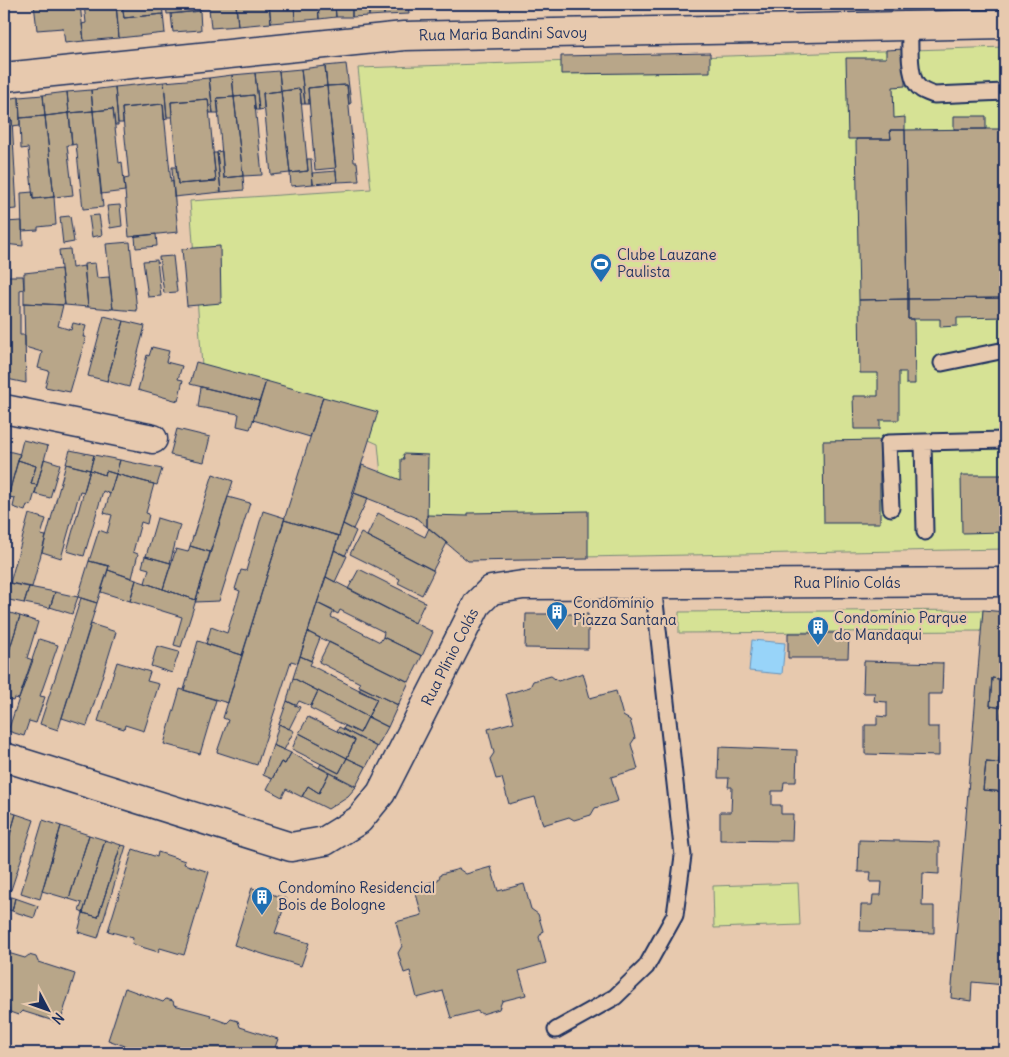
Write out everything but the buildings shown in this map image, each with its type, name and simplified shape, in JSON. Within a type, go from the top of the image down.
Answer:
[{"type":"street","name":"Rua Maria Bandini Savoy","points":[[4,77],[404,36],[1005,24]]},
{"type":"street","points":[[4,409],[154,439]]},
{"type":"street","name":"Rua Plínio Colás","points":[[4,757],[291,847],[326,841],[359,820],[381,793],[477,604],[491,590],[523,585],[1005,582]]},
{"type":"lane","points":[[910,26],[912,76],[917,86],[925,92],[934,95],[1005,92]]},
{"type":"lane","points":[[942,363],[1005,350]]},
{"type":"lane","points":[[891,508],[888,443],[1005,440]]},
{"type":"lane","points":[[923,442],[925,532]]},
{"type":"lane","points":[[556,1030],[615,996],[646,966],[675,914],[684,856],[653,584]]},
{"type":"green space","name":"Clube Lauzane Paulista","points":[[1005,47],[1005,549],[478,559],[383,495],[378,444],[202,366],[190,201],[371,189],[358,68]]},
{"type":"green space","points":[[983,610],[981,631],[679,633],[679,612]]},
{"type":"green space","points":[[798,883],[800,925],[714,928],[713,886]]},
{"type":"water","points":[[752,640],[785,643],[782,674],[749,671]]},
{"type":"place","name":"Clube Lauzane Paulista","points":[[601,283]]},
{"type":"place","name":"Condomínio Piazza Santana","points":[[557,631]]},
{"type":"place","name":"Condomínio Parque do Mandaqui","points":[[818,646]]},
{"type":"place","name":"Condomíno Residencial Bois de Bologne","points":[[262,916]]}]
